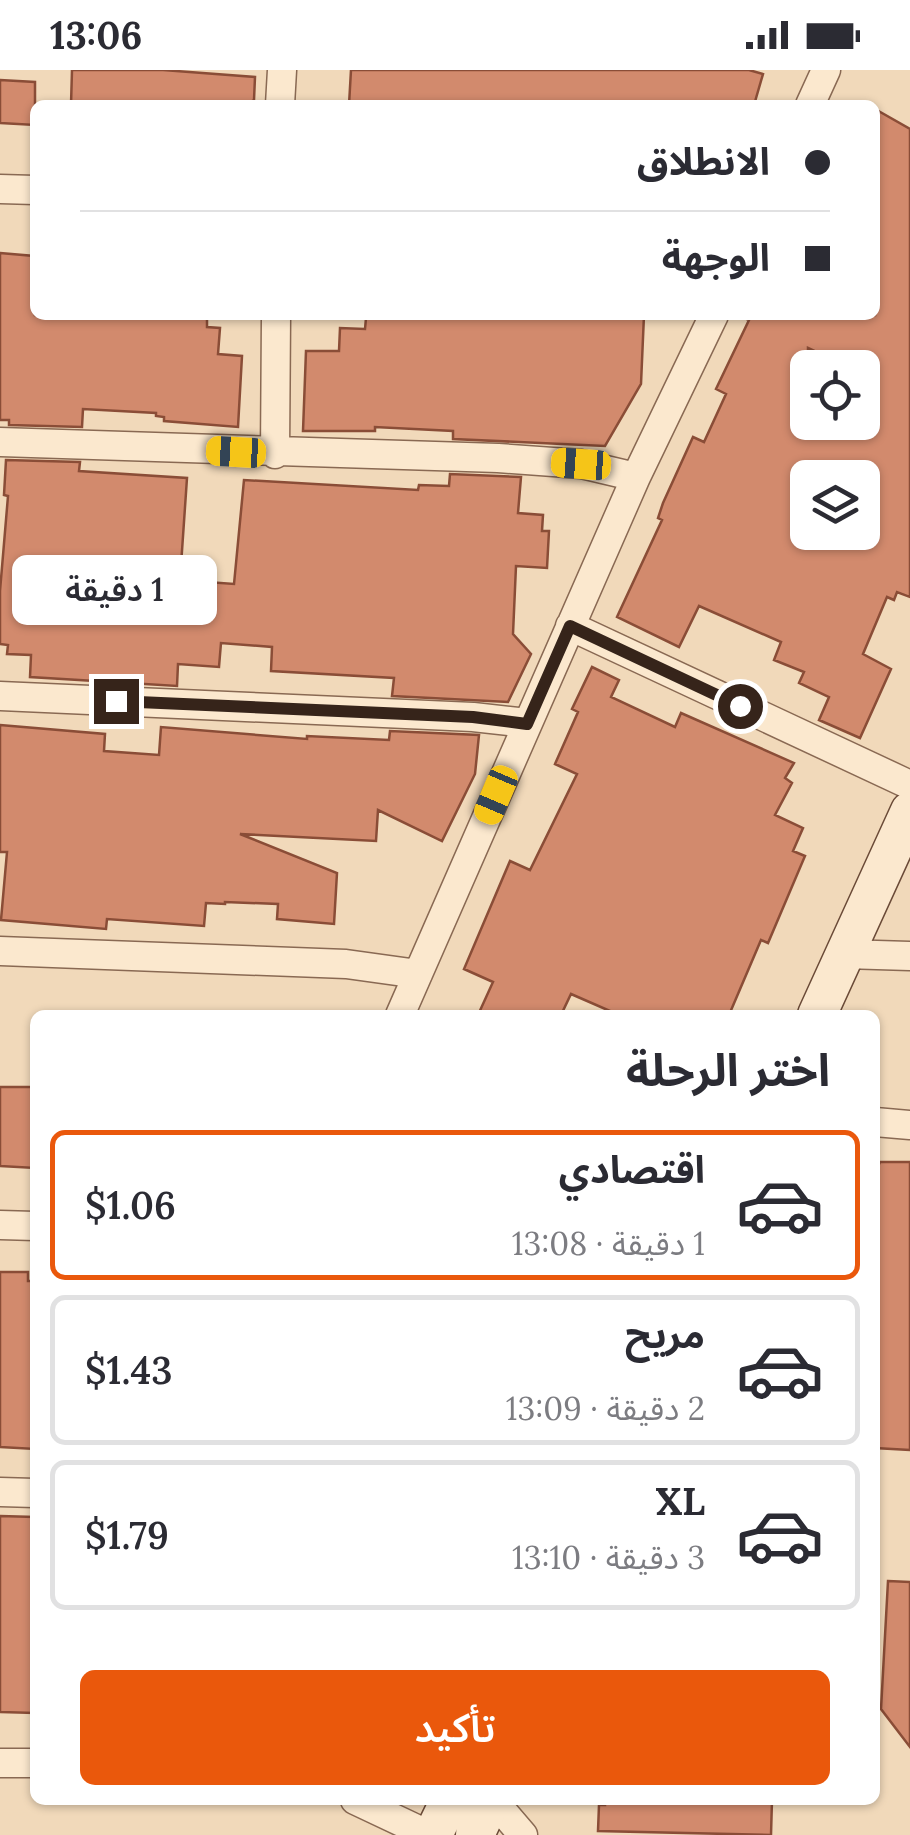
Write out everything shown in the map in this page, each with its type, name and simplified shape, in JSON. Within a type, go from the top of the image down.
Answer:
[{"type":"main road","points":[[819,1010],[910,811]]},
{"type":"main road","points":[[431,1835],[447,1805]]},
{"type":"main road","points":[[476,1835],[490,1805]]},
{"type":"street","points":[[280,100],[282,70]]},
{"type":"street","points":[[812,100],[826,70]]},
{"type":"street","points":[[0,189],[30,190]]},
{"type":"street","points":[[275,454],[276,320]]},
{"type":"street","points":[[402,1010],[636,477],[712,320]]},
{"type":"street","points":[[0,442],[565,463],[636,477]]},
{"type":"street","points":[[570,626],[910,785]]},
{"type":"street","points":[[0,696],[454,716],[527,724]]},
{"type":"street","points":[[0,951],[346,964],[418,974]]},
{"type":"street","points":[[844,954],[910,956]]},
{"type":"street","points":[[880,1122],[910,1125]]},
{"type":"street","points":[[0,1225],[30,1226]]},
{"type":"street","points":[[0,1492],[30,1493]]},
{"type":"street","points":[[0,1763],[30,1763]]},
{"type":"street","points":[[366,1805],[431,1835]]},
{"type":"street","points":[[496,1805],[523,1835]]},
{"type":"building","points":[[72,70],[163,70],[255,77],[254,100],[71,100]]},
{"type":"building","points":[[351,70],[749,70],[763,74],[755,100],[349,100]]},
{"type":"building","points":[[0,80],[35,82],[30,125],[0,123]]},
{"type":"building","points":[[880,112],[910,129],[910,597],[897,592],[894,600],[887,597],[863,654],[891,669],[860,738],[819,720],[829,697],[799,683],[804,672],[774,660],[781,642],[699,606],[679,647],[617,617],[662,520],[658,518],[663,503],[693,437],[704,442],[726,394],[716,389],[749,320],[880,320]]},
{"type":"building","points":[[0,253],[30,256],[30,320],[207,320],[207,327],[220,328],[218,354],[242,356],[238,427],[164,421],[156,413],[83,409],[82,427],[9,425],[9,420],[0,420]]},
{"type":"building","points":[[366,320],[644,320],[641,384],[605,446],[453,439],[453,431],[375,427],[375,431],[303,431],[306,351],[339,351],[340,328],[365,329]]},
{"type":"building","points":[[6,460],[80,462],[79,471],[187,478],[180,580],[234,584],[244,480],[418,490],[419,485],[449,486],[450,474],[521,477],[518,513],[543,515],[542,531],[549,531],[547,568],[516,566],[513,634],[531,654],[508,702],[392,696],[394,678],[271,671],[272,647],[221,643],[219,667],[178,664],[177,686],[30,677],[31,655],[7,654],[8,645],[0,644],[8,496],[4,495]]},
{"type":"building","points":[[592,667],[619,680],[611,697],[675,727],[681,713],[794,763],[785,778],[792,783],[775,815],[803,828],[793,851],[805,856],[768,943],[761,940],[731,1010],[608,1010],[571,994],[563,1010],[480,1010],[493,982],[464,969],[510,861],[530,870],[577,774],[555,764],[578,712],[572,709]]},
{"type":"building","points":[[0,725],[105,734],[104,751],[159,755],[161,727],[307,739],[389,740],[390,731],[479,735],[475,774],[442,841],[378,810],[376,841],[240,834],[337,873],[334,924],[277,919],[278,904],[225,902],[206,903],[204,926],[107,919],[106,929],[1,920],[7,852],[0,852]]},
{"type":"building","points":[[0,1087],[30,1087],[30,1168],[0,1166]]},
{"type":"building","points":[[880,1162],[910,1162],[910,1450],[880,1448]]},
{"type":"building","points":[[0,1272],[28,1272],[30,1449],[0,1447]]},
{"type":"building","points":[[0,1516],[30,1517],[30,1713],[0,1712]]},
{"type":"building","points":[[888,1581],[910,1582],[910,1747],[881,1709]]},
{"type":"building","points":[[599,1805],[772,1805],[771,1835],[598,1831]]},
{"type":"route","points":[[116,701],[473,717],[527,724],[570,626],[740,706]]}]
